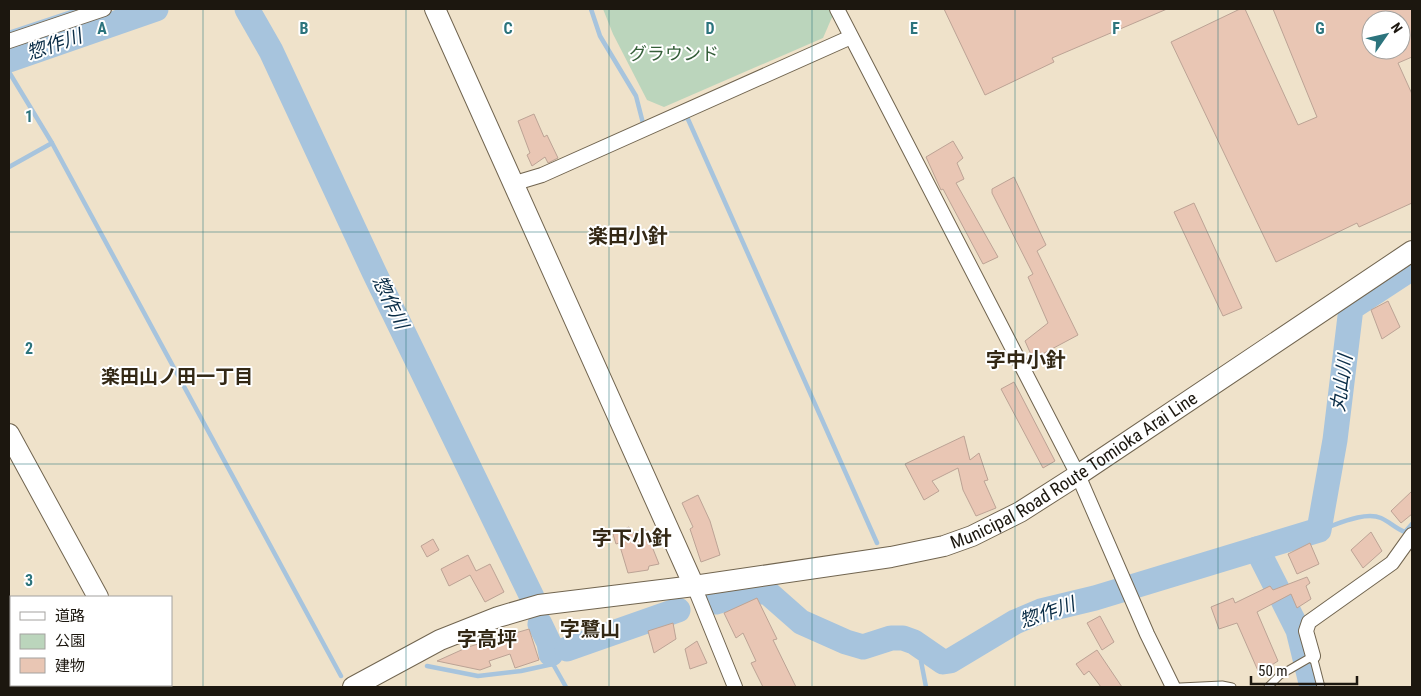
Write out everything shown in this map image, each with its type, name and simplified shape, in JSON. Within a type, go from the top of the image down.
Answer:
[{"type":"street","points":[[9,41],[104,9]]},
{"type":"street","points":[[435,9],[694,586],[735,687]]},
{"type":"street","points":[[837,9],[1078,476],[1173,687]]},
{"type":"street","points":[[512,184],[542,175],[851,37]]},
{"type":"street","name":"Municipal Road Route Tomioka Arai Line","points":[[353,687],[440,640],[525,609],[595,597],[694,586],[891,557],[944,546],[972,536],[1004,521],[1078,476],[1412,251]]},
{"type":"street","points":[[9,434],[97,596]]},
{"type":"street","points":[[1308,660],[1306,631],[1309,622],[1392,563],[1412,535]]},
{"type":"lane","points":[[1268,687],[1280,675],[1308,660],[1321,687]]},
{"type":"lane","points":[[1180,687],[1222,685],[1232,687]]},
{"type":"green space","name":"グラウンド","points":[[603,9],[829,9],[833,15],[823,38],[664,107],[647,100],[613,34]]},
{"type":"building","points":[[944,9],[1167,9],[1052,58],[1054,62],[985,95]]},
{"type":"building","points":[[1240,9],[1245,9],[1298,125],[1317,117],[1273,9],[1412,9],[1411,57],[1411,10],[1361,10],[1361,60],[1405,60],[1398,63],[1412,94],[1412,203],[1359,227],[1357,223],[1276,262],[1171,42]]},
{"type":"building","points":[[534,114],[544,137],[547,135],[558,158],[548,163],[545,157],[532,166],[527,155],[530,153],[518,121]]},
{"type":"building","points":[[953,141],[963,158],[957,163],[964,179],[956,183],[998,257],[983,264],[943,189],[941,190],[926,157]]},
{"type":"building","points":[[1014,177],[1046,245],[1037,251],[1078,335],[1033,359],[1025,341],[1048,323],[1028,277],[1033,274],[992,193],[992,189]]},
{"type":"building","points":[[1194,203],[1242,308],[1223,316],[1174,212]]},
{"type":"building","points":[[1388,301],[1400,327],[1382,339],[1371,310]]},
{"type":"building","points":[[1014,382],[1055,461],[1043,468],[1001,389]]},
{"type":"building","points":[[964,436],[970,460],[979,453],[988,480],[984,481],[996,508],[976,516],[963,490],[958,468],[932,481],[939,491],[924,500],[905,464]]},
{"type":"building","points":[[1412,491],[1412,514],[1401,523],[1391,511]]},
{"type":"building","points":[[698,495],[710,521],[720,555],[701,562],[690,529],[693,527],[682,503]]},
{"type":"building","points":[[629,527],[633,533],[645,529],[659,564],[649,566],[648,570],[628,573],[619,543],[616,544],[613,534]]},
{"type":"building","points":[[1371,532],[1382,551],[1363,568],[1351,550]]},
{"type":"building","points":[[433,539],[439,550],[427,557],[421,546]]},
{"type":"building","points":[[1310,543],[1319,564],[1297,574],[1288,554]]},
{"type":"building","points":[[468,555],[476,571],[490,564],[504,592],[485,602],[470,575],[449,586],[441,569]]},
{"type":"building","points":[[1307,577],[1310,583],[1306,586],[1311,599],[1297,608],[1291,594],[1257,612],[1278,661],[1259,673],[1237,623],[1219,629],[1211,607],[1233,598],[1235,603],[1270,586],[1273,590]]},
{"type":"building","points":[[757,598],[777,639],[773,640],[796,687],[763,687],[751,663],[756,661],[743,633],[736,638],[724,613]]},
{"type":"building","points":[[1100,616],[1114,642],[1102,650],[1087,623]]},
{"type":"building","points":[[673,623],[676,639],[654,653],[648,631]]},
{"type":"building","points":[[529,629],[539,660],[515,668],[510,654],[489,661],[491,666],[480,670],[437,661],[468,647]]},
{"type":"building","points":[[697,641],[707,663],[690,669],[685,649]]},
{"type":"building","points":[[1097,650],[1122,687],[1101,687],[1089,671],[1084,675],[1076,664]]},
{"type":"waterway","points":[[9,33],[81,9]]},
{"type":"waterway","name":"惣作川","points":[[9,60],[156,9]]},
{"type":"waterway","name":"惣作川","points":[[247,9],[271,51],[374,272],[532,597]]},
{"type":"waterway","points":[[591,9],[600,36],[636,96],[644,127]]},
{"type":"waterway","points":[[9,72],[52,143],[341,676]]},
{"type":"waterway","points":[[683,119],[687,117],[877,543]]},
{"type":"waterway","points":[[9,167],[52,143]]},
{"type":"waterway","name":"惣作川","points":[[716,602],[750,592],[767,592],[801,622],[846,642],[863,647],[891,638],[903,638],[914,642],[943,662],[950,661],[1015,622],[1041,611],[1095,598],[1319,530],[1335,440],[1351,308],[1412,268]]},
{"type":"waterway","name":"丸山川","points":[[1319,530],[1358,517],[1367,516],[1381,518],[1405,532],[1412,524]]},
{"type":"waterway","name":"惣作川","points":[[1257,549],[1298,630],[1312,687]]},
{"type":"waterway","name":"惣作川","points":[[567,649],[678,610]]},
{"type":"waterway","name":"惣作川","points":[[540,624],[549,643],[551,654]]},
{"type":"waterway","points":[[551,654],[553,664],[566,687]]},
{"type":"waterway","points":[[921,661],[926,687]]},
{"type":"waterway","points":[[427,666],[478,676],[521,671],[553,664]]},
{"type":"district","name":"楽田小針","points":[[628,236]]},
{"type":"district","name":"字中小針","points":[[1026,360]]},
{"type":"district","name":"楽田山ノ田一丁目","points":[[177,376]]},
{"type":"district","name":"字下小針","points":[[632,538]]},
{"type":"district","name":"字鷺山","points":[[590,629]]},
{"type":"district","name":"字高坪","points":[[487,639]]}]
